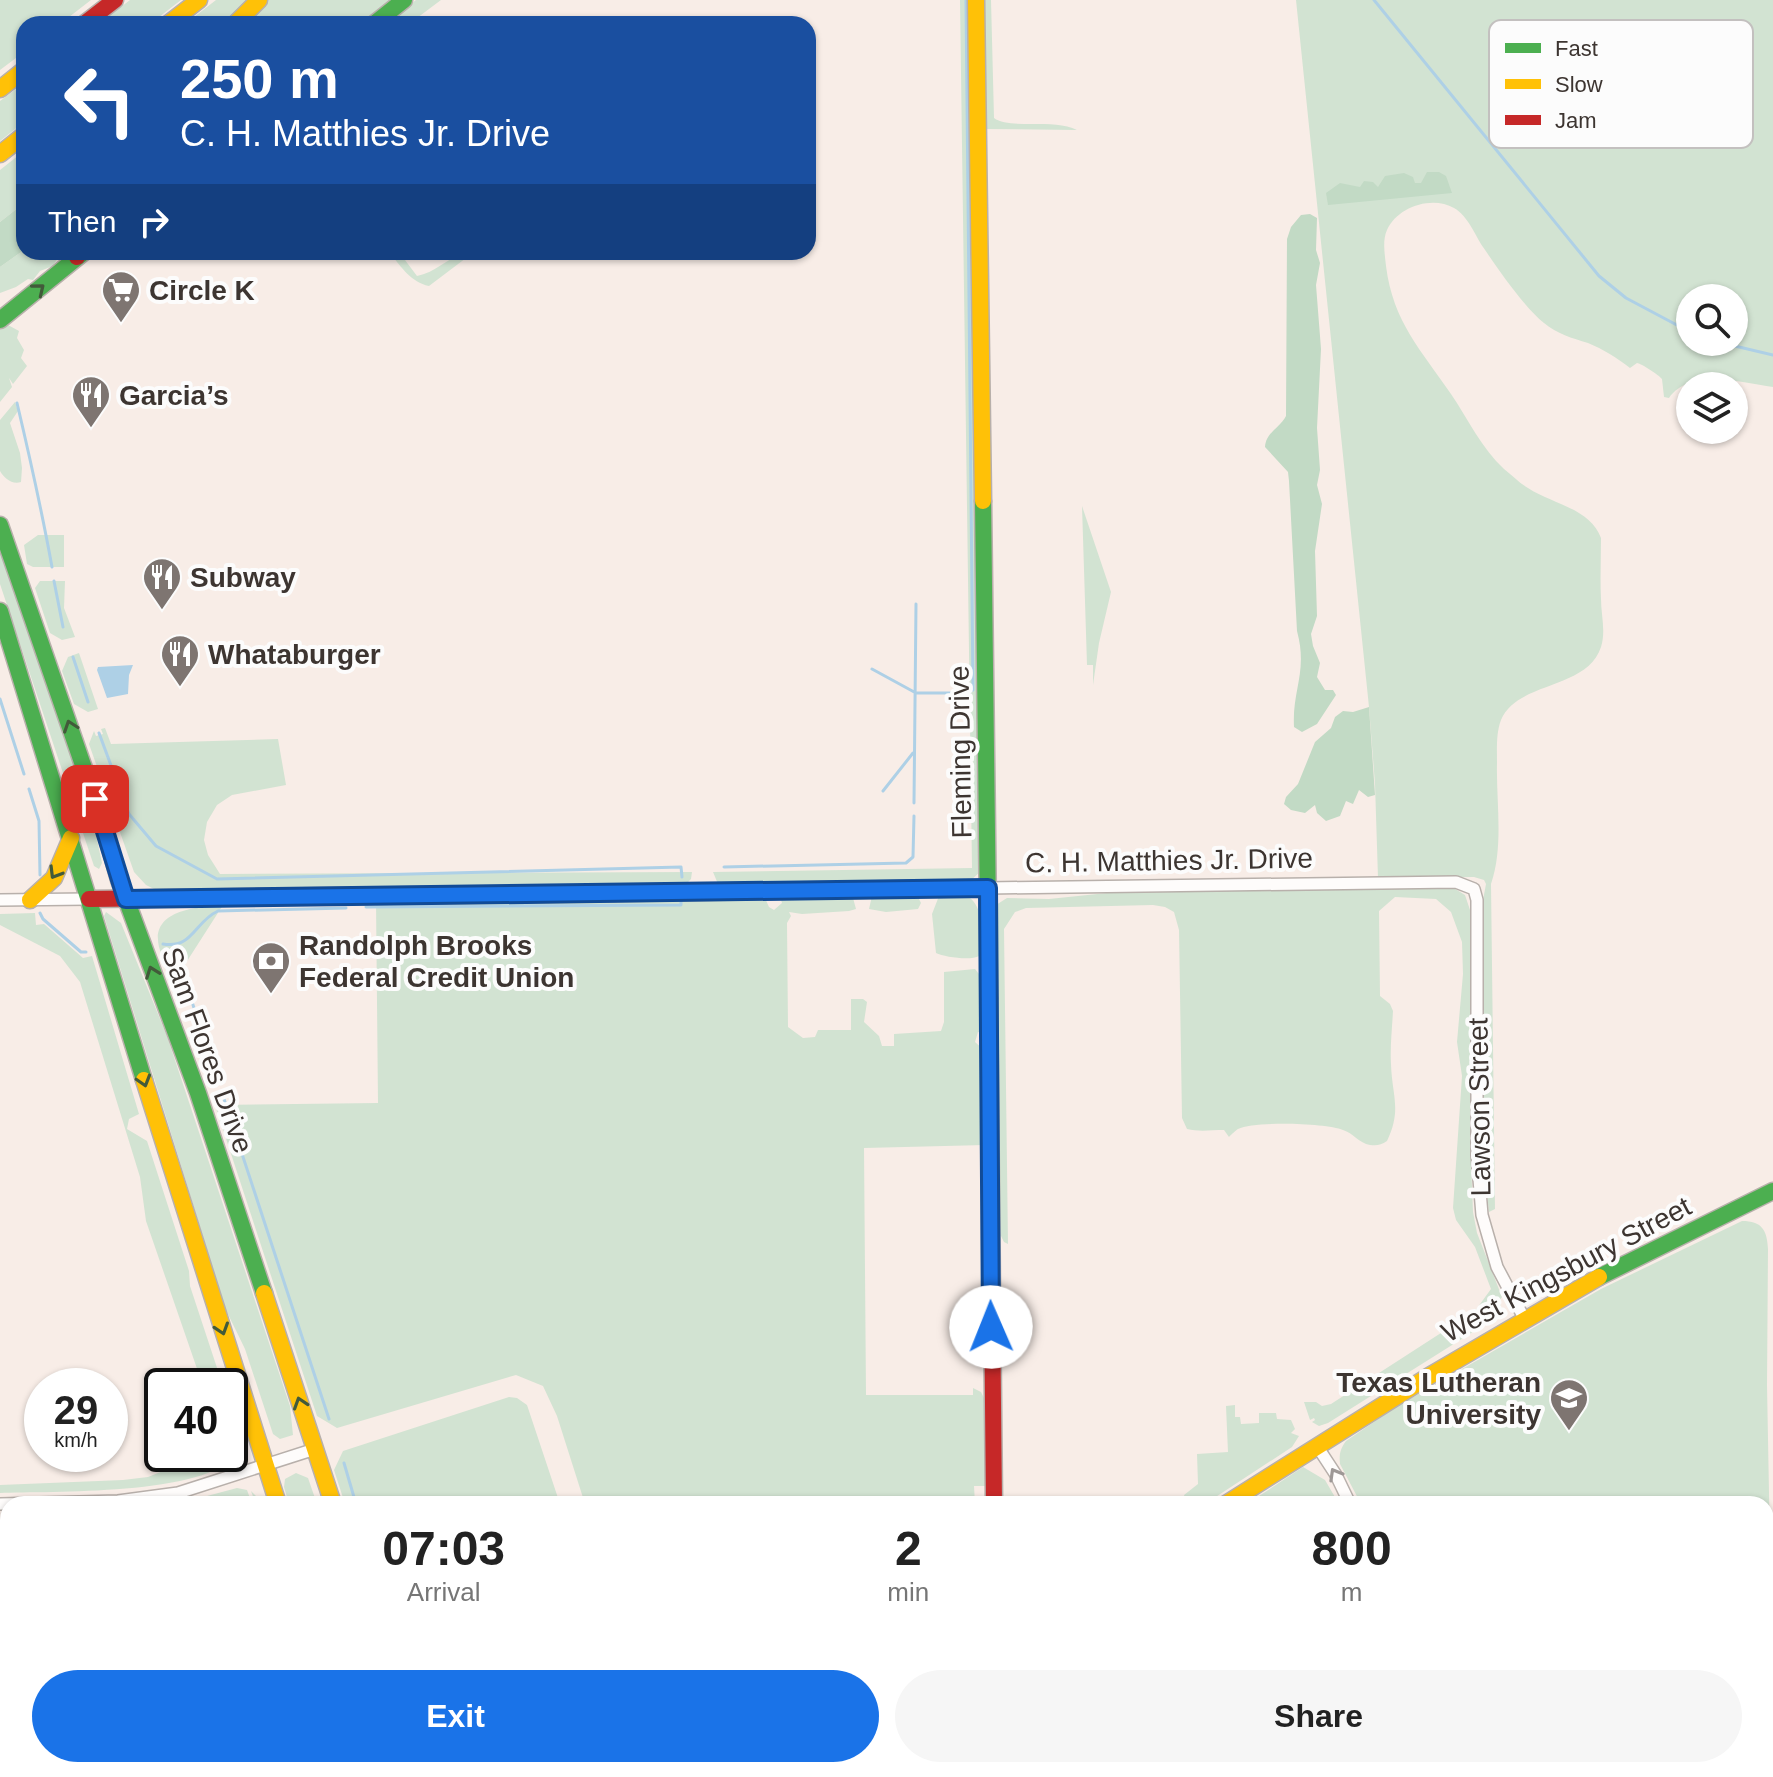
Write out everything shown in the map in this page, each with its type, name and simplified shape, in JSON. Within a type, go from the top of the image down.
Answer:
[{"type":"main road","points":[[94,16],[115,0]]},
{"type":"main road","points":[[178,16],[199,0]]},
{"type":"main road","points":[[243,16],[259,0]]},
{"type":"main road","points":[[384,16],[404,0]]},
{"type":"main road","name":"Fleming Drive","points":[[976,0],[994,1496]]},
{"type":"main road","points":[[0,89],[16,76]]},
{"type":"main road","points":[[0,154],[16,141]]},
{"type":"main road","points":[[0,320],[7,308],[72,260]]},
{"type":"main road","name":"Sam Flores Drive","points":[[0,525],[103,823],[126,899],[183,1049],[330,1496]]},
{"type":"main road","points":[[0,611],[175,1183],[275,1496]]},
{"type":"main road","points":[[30,900],[54,878],[71,838]]},
{"type":"main road","name":"C. H. Matthies Jr. Drive","points":[[89,899],[988,888]]},
{"type":"main road","name":"West Kingsbury Street","points":[[1239,1496],[1426,1376],[1524,1318],[1626,1261],[1773,1191]]},
{"type":"street","name":"C. H. Matthies Jr. Drive","points":[[988,888],[1456,882],[1474,889]]},
{"type":"street","name":"Lawson Street","points":[[1474,889],[1477,900],[1477,1155],[1482,1215],[1497,1267],[1524,1318]]},
{"type":"street","name":"C. H. Matthies Jr. Drive","points":[[0,900],[89,899]]},
{"type":"street","points":[[1317,1446],[1346,1496]]},
{"type":"street","points":[[159,1496],[178,1493],[315,1449]]},
{"type":"green space","points":[[0,0],[91,0],[70,16],[16,16],[16,58],[0,70]]},
{"type":"green space","points":[[130,0],[181,0],[160,16],[109,16]]},
{"type":"green space","points":[[216,0],[250,0],[234,16],[195,16]]},
{"type":"green space","points":[[265,0],[391,0],[370,16],[250,16]]},
{"type":"green space","points":[[416,0],[441,0],[420,16],[395,16]]},
{"type":"green space","points":[[960,0],[970,0],[980,872],[970,881],[718,884],[713,872],[972,868]]},
{"type":"green space","points":[[981,0],[991,0],[994,118],[1010,123],[1056,125],[1077,130],[983,129]]},
{"type":"green space","points":[[1296,0],[1773,0],[1773,387],[1748,383],[1748,372],[1676,372],[1676,390],[1669,398],[1664,397],[1662,379],[1646,367],[1637,363],[1630,368],[1599,348],[1559,333],[1544,323],[1512,287],[1463,216],[1445,204],[1426,203],[1407,210],[1392,222],[1385,234],[1390,286],[1402,320],[1482,443],[1496,461],[1519,481],[1538,494],[1579,513],[1596,528],[1601,538],[1601,647],[1593,661],[1582,671],[1521,698],[1509,707],[1498,730],[1498,839],[1491,884],[1495,1209],[1489,1212],[1482,1146],[1483,900],[1486,884],[1484,880],[1474,877],[1378,878],[1369,707]]},
{"type":"green space","points":[[16,89],[16,128],[0,141],[0,101]]},
{"type":"green space","points":[[16,157],[16,209],[0,222],[0,170]]},
{"type":"green space","points":[[1427,172],[1439,172],[1446,176],[1452,193],[1328,205],[1326,193],[1340,183],[1360,187],[1364,181],[1373,182],[1378,187],[1385,176],[1404,173],[1413,177],[1415,183],[1421,183]]},
{"type":"green space","points":[[16,209],[16,256],[0,267],[0,222]]},
{"type":"green space","points":[[1310,214],[1317,218],[1316,250],[1320,263],[1316,285],[1321,349],[1317,428],[1320,470],[1317,485],[1322,504],[1315,551],[1317,616],[1311,634],[1320,663],[1317,677],[1325,690],[1333,690],[1336,695],[1317,724],[1302,732],[1294,727],[1301,658],[1288,472],[1265,447],[1268,438],[1286,416],[1287,239],[1291,227],[1301,215]]},
{"type":"green space","points":[[16,256],[16,260],[57,260],[33,280],[28,279],[0,293],[0,267]]},
{"type":"green space","points":[[396,260],[405,260],[417,276],[450,260],[463,260],[429,286],[411,277]]},
{"type":"green space","points":[[8,325],[19,331],[17,338],[24,350],[21,358],[27,366],[13,384],[9,378],[12,387],[0,402],[0,328]]},
{"type":"green space","points":[[15,402],[18,411],[10,423],[22,468],[21,482],[18,483],[9,480],[0,471],[0,420]]},
{"type":"green space","points":[[1082,506],[1111,592],[1093,685],[1093,665],[1087,665]]},
{"type":"green space","points":[[38,535],[64,535],[64,567],[33,567],[27,564],[24,545]]},
{"type":"green space","points":[[0,547],[90,808],[102,863],[99,869],[94,866],[0,584]]},
{"type":"green space","points":[[40,581],[65,581],[64,608],[75,637],[62,640],[50,633],[35,588]]},
{"type":"green space","points":[[79,653],[98,709],[88,712],[74,704],[62,671],[68,657]]},
{"type":"green space","points":[[1369,707],[1375,795],[1368,797],[1359,790],[1353,804],[1346,801],[1340,816],[1326,821],[1317,813],[1315,805],[1305,813],[1291,810],[1284,804],[1286,797],[1298,784],[1315,742],[1331,728],[1335,717],[1343,711],[1353,712]]},
{"type":"green space","points":[[105,728],[111,744],[278,739],[286,785],[232,795],[217,805],[207,822],[204,840],[208,855],[220,874],[692,872],[691,879],[686,884],[160,892],[146,885],[134,872],[89,744],[94,731],[96,736],[103,734],[101,729]]},
{"type":"green space","points":[[1452,887],[1465,895],[1470,910],[1473,1212],[1477,1233],[1502,1297],[1499,1301],[1503,1313],[1319,1426],[1312,1422],[1314,1418],[1310,1420],[1304,1402],[1316,1402],[1322,1406],[1331,1404],[1475,1311],[1491,1289],[1475,1247],[1456,1220],[1453,1208],[1462,1076],[1457,1042],[1463,974],[1462,942],[1451,912],[1436,899],[1395,897],[1379,911],[1380,996],[1393,1011],[1391,1058],[1395,1111],[1387,1141],[1370,1145],[1343,1130],[1321,1126],[1247,1126],[1229,1137],[1224,1130],[1187,1129],[1182,1118],[1179,930],[1174,912],[1153,905],[1026,908],[1015,912],[1004,929],[1008,1244],[1001,1236],[997,1237],[996,905],[1007,898],[1049,899],[1107,893]]},
{"type":"green space","points":[[917,895],[921,903],[918,909],[886,912],[869,909],[872,896]]},
{"type":"green space","points":[[939,896],[963,896],[974,902],[984,936],[979,956],[958,958],[936,953],[932,914]]},
{"type":"green space","points":[[780,897],[853,898],[856,909],[802,914],[789,912],[788,1027],[803,1038],[815,1037],[818,1030],[851,1030],[851,999],[867,1002],[864,1022],[879,1036],[882,1046],[894,1046],[894,1034],[941,1031],[944,1022],[944,972],[975,969],[983,979],[985,1034],[978,1032],[975,1042],[984,1050],[985,1145],[864,1148],[866,1395],[973,1395],[973,1388],[981,1392],[986,1402],[986,1486],[974,1486],[975,1496],[582,1496],[557,1416],[543,1386],[516,1375],[337,1428],[317,1416],[215,1105],[378,1103],[376,901],[765,898],[774,910],[782,903]]},
{"type":"green space","points":[[223,905],[173,983],[159,947],[158,934],[162,925],[179,912]]},
{"type":"green space","points":[[106,912],[121,923],[167,1036],[290,1406],[293,1435],[280,1439],[273,1434],[245,1349],[225,1308],[104,916]]},
{"type":"green space","points":[[35,913],[36,925],[44,924],[83,958],[92,956],[139,1114],[129,1119],[127,1129],[147,1141],[217,1368],[197,1368],[146,1221],[140,1177],[80,982],[60,956],[0,925],[0,914]]},
{"type":"green space","name":"Texas Lutheran University","points":[[1742,1221],[1762,1228],[1768,1249],[1769,1496],[1357,1496],[1340,1464],[1341,1449],[1346,1441],[1396,1407],[1601,1289]]},
{"type":"green space","points":[[509,1397],[517,1398],[527,1405],[557,1496],[342,1496],[334,1470],[343,1451]]},
{"type":"green space","points":[[1235,1405],[1235,1417],[1240,1417],[1241,1424],[1259,1423],[1259,1413],[1276,1413],[1277,1419],[1291,1420],[1295,1429],[1291,1433],[1299,1436],[1292,1447],[1217,1496],[1184,1496],[1198,1484],[1197,1454],[1228,1452],[1226,1406]]},
{"type":"green space","points":[[1303,1467],[1325,1480],[1334,1496],[1259,1496]]},
{"type":"green space","points":[[160,1472],[209,1472],[194,1478],[126,1488],[0,1493],[0,1485],[148,1477]]},
{"type":"green space","points":[[296,1473],[308,1478],[314,1496],[287,1496],[285,1479]]},
{"type":"green space","points":[[237,1488],[247,1490],[249,1496],[207,1496]]},
{"type":"water","points":[[133,665],[128,694],[107,698],[98,667]]},
{"type":"waterway","points":[[872,669],[916,693],[964,693],[973,690],[966,0]]},
{"type":"waterway","points":[[1374,0],[1489,141]]},
{"type":"waterway","points":[[1495,148],[1599,276],[1626,298],[1676,325]]},
{"type":"waterway","points":[[1748,349],[1773,355]]},
{"type":"waterway","points":[[17,403],[52,567]]},
{"type":"waterway","points":[[54,581],[63,627]]},
{"type":"waterway","points":[[914,803],[916,604]]},
{"type":"waterway","points":[[73,657],[88,702]]},
{"type":"waterway","points":[[0,699],[24,774]]},
{"type":"waterway","points":[[99,733],[129,814],[156,846],[217,879],[681,867],[682,877]]},
{"type":"waterway","points":[[883,791],[913,753]]},
{"type":"waterway","points":[[29,789],[39,821],[40,875]]},
{"type":"waterway","points":[[724,867],[906,863],[913,857],[914,816]]},
{"type":"waterway","points":[[366,907],[681,905],[681,902]]},
{"type":"waterway","points":[[163,944],[187,939],[218,911],[346,908]]},
{"type":"waterway","points":[[40,913],[81,952],[86,952]]},
{"type":"waterway","points":[[174,946],[215,1073]]},
{"type":"waterway","points":[[224,1099],[329,1419]]},
{"type":"waterway","points":[[344,1463],[354,1496]]},
{"type":"traffic: fast","points":[[384,16],[404,0]]},
{"type":"traffic: fast","points":[[0,320],[74,260]]},
{"type":"traffic: fast","points":[[983,501],[989,998]]},
{"type":"traffic: fast","points":[[0,525],[103,823],[119,880],[198,1093],[264,1293]]},
{"type":"traffic: fast","points":[[0,611],[144,1080]]},
{"type":"traffic: fast","points":[[614,893],[988,888]]},
{"type":"traffic: fast","points":[[1599,1277],[1773,1191]]},
{"type":"traffic: slow","points":[[178,16],[199,0]]},
{"type":"traffic: slow","points":[[243,16],[259,0]]},
{"type":"traffic: slow","points":[[976,0],[983,501]]},
{"type":"traffic: slow","points":[[0,89],[16,76]]},
{"type":"traffic: slow","points":[[0,154],[16,141]]},
{"type":"traffic: slow","points":[[30,900],[54,878],[71,838]]},
{"type":"traffic: slow","points":[[144,1080],[275,1496]]},
{"type":"traffic: slow","points":[[1239,1496],[1426,1378],[1599,1277]]},
{"type":"traffic: slow","points":[[264,1293],[330,1496]]},
{"type":"traffic: jam","points":[[94,16],[115,0]]},
{"type":"traffic: jam","points":[[89,899],[614,893]]},
{"type":"traffic: jam","points":[[989,998],[994,1496]]},
{"type":"place","name":"Circle K","points":[[121,324]]},
{"type":"place","name":"Garcia’s","points":[[91,429]]},
{"type":"place","name":"Subway","points":[[162,611]]},
{"type":"place","name":"Whataburger","points":[[180,688]]},
{"type":"place","name":"Randolph Brooks Federal Credit Union","points":[[271,995]]},
{"type":"place","name":"Texas Lutheran University","points":[[1569,1432]]},
{"type":"route","points":[[95,799],[126,899],[988,888],[991,1327]]}]
